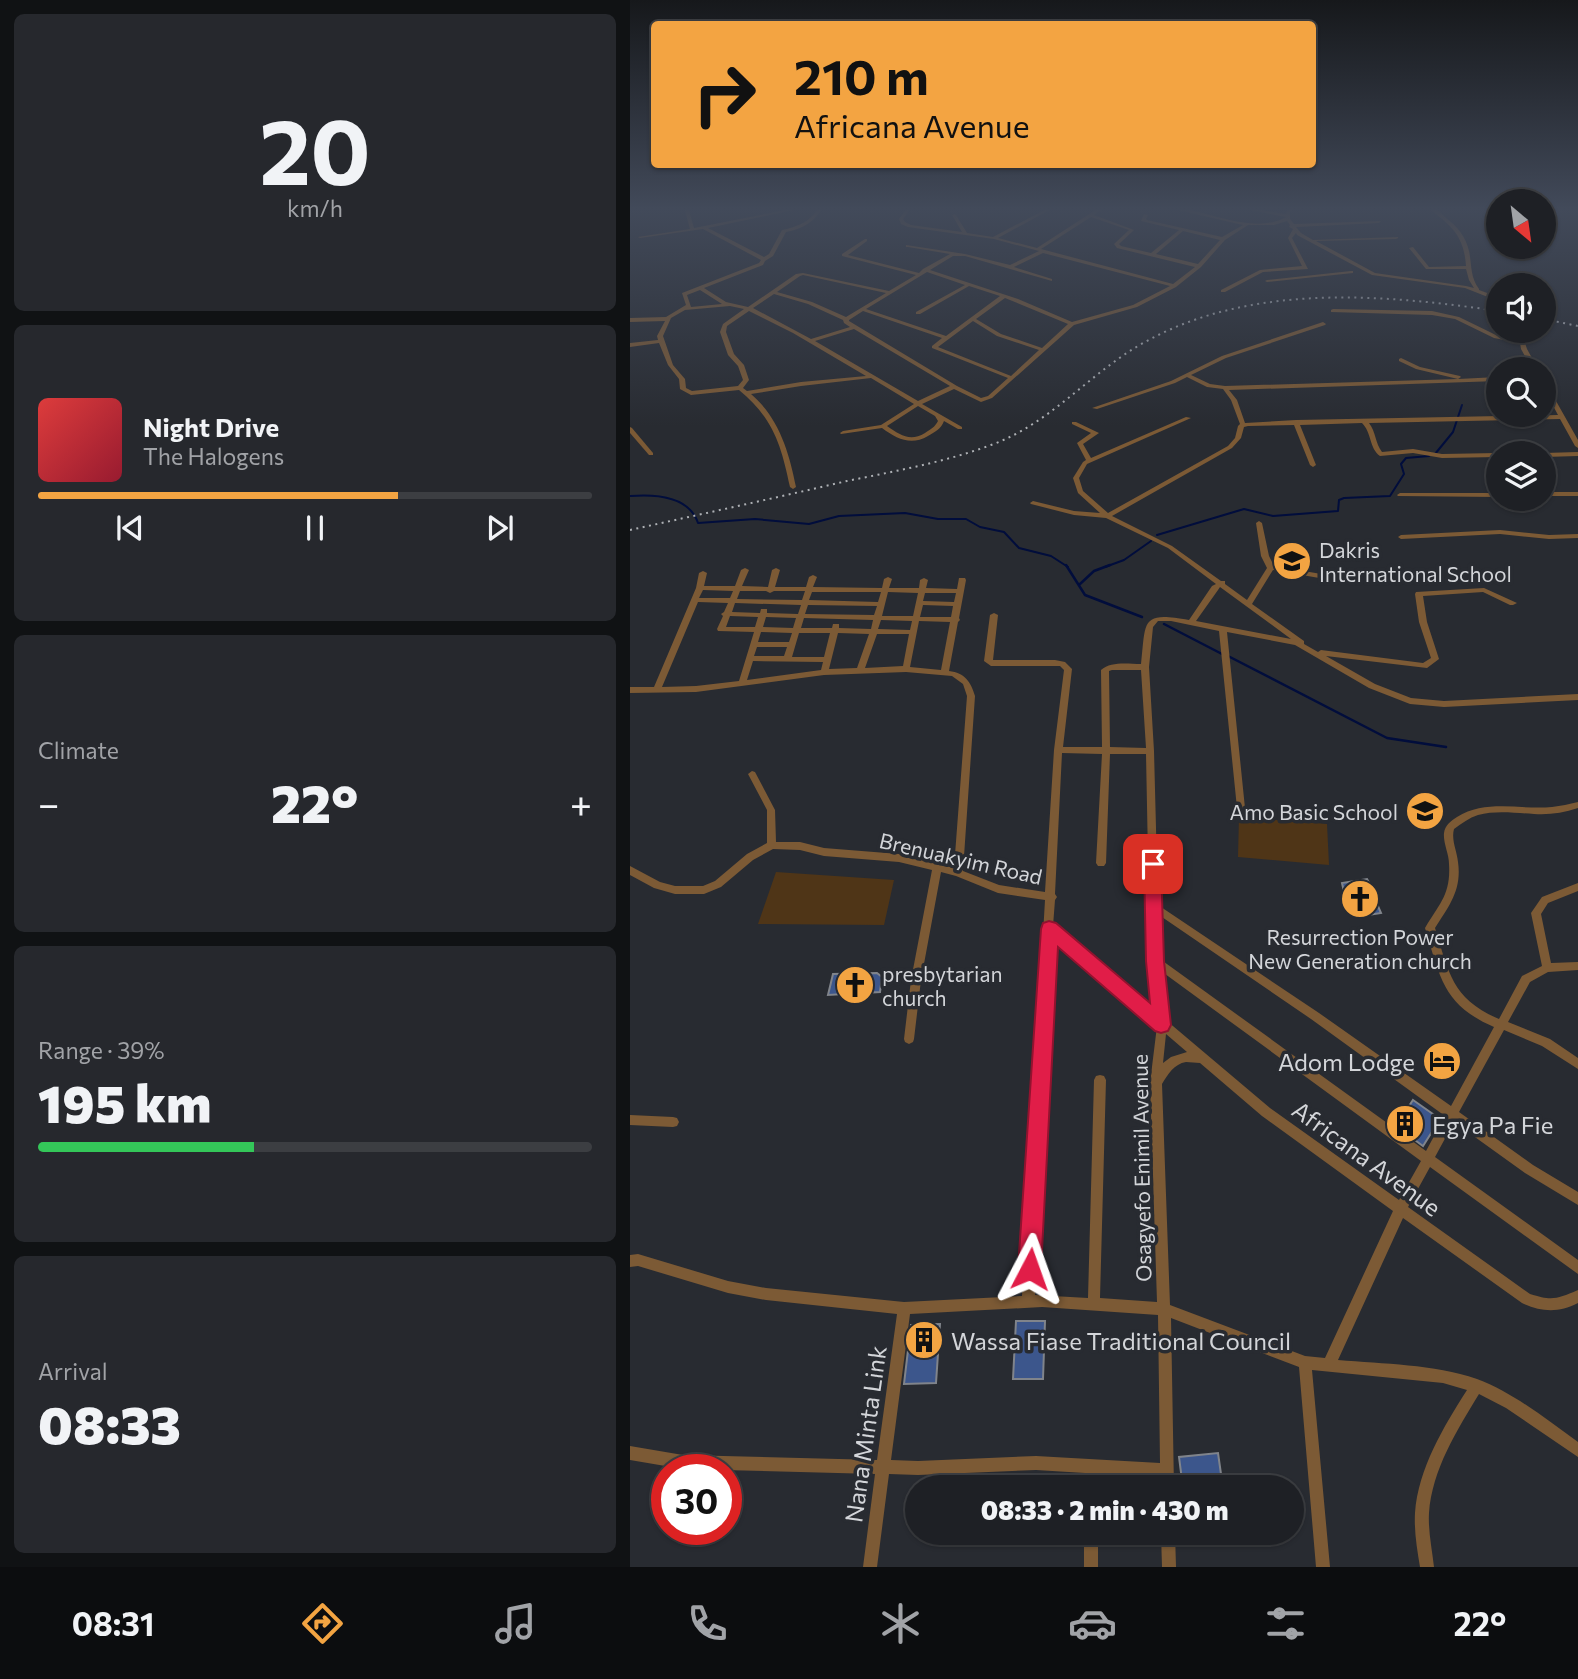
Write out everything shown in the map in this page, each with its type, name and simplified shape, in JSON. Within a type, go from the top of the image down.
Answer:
[{"type":"street","points":[[687,309],[689,305],[684,295],[721,280]]},
{"type":"street","points":[[740,388],[746,380],[741,365],[731,355],[723,332],[725,325],[793,280]]},
{"type":"street","points":[[833,280],[890,292]]},
{"type":"street","points":[[846,319],[908,280]]},
{"type":"street","points":[[954,280],[1004,296],[1072,324]]},
{"type":"street","points":[[1152,280],[1174,286]]},
{"type":"street","points":[[773,292],[810,303],[846,319],[846,322],[854,327],[981,400],[990,397],[1072,324],[1135,306],[1181,280]]},
{"type":"street","points":[[1223,291],[1240,280]]},
{"type":"street","points":[[1267,281],[1275,280]]},
{"type":"street","points":[[1416,280],[1477,289],[1486,293]]},
{"type":"street","points":[[1471,280],[1477,289]]},
{"type":"street","points":[[918,313],[968,285]]},
{"type":"street","points":[[701,288],[730,304],[750,309],[811,341],[960,428]]},
{"type":"street","points":[[1004,296],[934,348],[1012,378]]},
{"type":"street","points":[[630,320],[668,319],[687,309],[730,304]]},
{"type":"street","points":[[864,310],[946,338]]},
{"type":"street","points":[[1333,311],[1432,313],[1457,318],[1486,332]]},
{"type":"street","points":[[668,319],[660,337],[672,371],[682,379],[683,389],[691,393],[740,388],[747,393],[774,423],[786,450],[793,487]]},
{"type":"street","points":[[974,320],[999,335],[1044,351]]},
{"type":"street","points":[[1095,408],[1188,376],[1224,357],[1323,324]]},
{"type":"street","points":[[811,341],[854,327]]},
{"type":"street","points":[[630,345],[661,341]]},
{"type":"street","points":[[1401,360],[1424,370],[1466,379]]},
{"type":"street","points":[[1188,376],[1209,386],[1225,388],[1486,379]]},
{"type":"street","points":[[747,393],[871,377]]},
{"type":"street","points":[[843,433],[883,426],[919,403],[955,387]]},
{"type":"street","points":[[1033,503],[1073,513],[1107,516],[1230,447],[1238,438],[1243,424],[1234,400],[1225,388]]},
{"type":"street","points":[[1556,409],[1578,446]]},
{"type":"street","points":[[883,426],[903,441],[909,440],[939,426],[941,421],[937,416]]},
{"type":"street","points":[[1243,424],[1495,416],[1560,417]]},
{"type":"street","points":[[1188,418],[1089,460],[1080,468],[1076,483],[1080,492],[1107,516],[1170,547],[1312,651],[1424,666],[1435,659],[1423,622],[1419,594],[1484,590],[1513,603]]},
{"type":"street","points":[[1363,421],[1374,433],[1376,450],[1380,454],[1413,451],[1442,456],[1486,456]]},
{"type":"street","points":[[1296,422],[1312,465]]},
{"type":"street","points":[[1074,423],[1096,433],[1080,443],[1089,460]]},
{"type":"street","points":[[630,429],[651,453]]},
{"type":"street","points":[[1556,455],[1578,454]]},
{"type":"street","points":[[1556,494],[1578,494]]},
{"type":"street","points":[[1400,495],[1486,495]]},
{"type":"street","points":[[1259,523],[1265,556],[1271,568]]},
{"type":"street","points":[[1401,537],[1488,532],[1553,537],[1578,536]]},
{"type":"street","points":[[1249,603],[1271,568]]},
{"type":"street","points":[[1271,568],[1354,582]]},
{"type":"street","points":[[744,570],[721,629],[913,632]]},
{"type":"street","points":[[742,683],[776,570]]},
{"type":"street","points":[[657,689],[703,573]]},
{"type":"street","points":[[787,659],[813,577]]},
{"type":"street","points":[[824,671],[851,579]]},
{"type":"street","points":[[860,670],[888,579]]},
{"type":"street","points":[[906,669],[924,580]]},
{"type":"street","points":[[945,671],[962,580]]},
{"type":"street","points":[[1192,622],[1222,583]]},
{"type":"street","points":[[699,588],[960,591]]},
{"type":"street","points":[[694,600],[881,604]]},
{"type":"street","points":[[919,603],[958,604]]},
{"type":"street","points":[[725,614],[956,620]]},
{"type":"street","points":[[995,615],[988,661],[1055,663],[1068,668],[1058,750],[1028,1301]]},
{"type":"street","name":"Osagyefo Enimil Avenue","points":[[1166,1475],[1156,1083],[1161,1025],[1155,961],[1150,751],[1144,667],[1149,626],[1161,618],[1288,641],[1312,651],[1372,686],[1410,701],[1444,704],[1578,697]]},
{"type":"street","points":[[1223,628],[1241,808]]},
{"type":"street","points":[[754,645],[791,644]]},
{"type":"street","points":[[749,658],[827,660]]},
{"type":"street","points":[[1101,863],[1106,751],[1105,670],[1111,667],[1144,667]]},
{"type":"street","points":[[630,690],[696,689],[824,671],[906,669],[945,671],[961,678],[967,683],[971,696],[958,873]]},
{"type":"street","points":[[1058,750],[1150,751]]},
{"type":"street","points":[[630,870],[657,885],[676,890],[704,890],[718,884],[750,857],[772,845],[771,810],[752,774]]},
{"type":"street","points":[[1578,805],[1554,813],[1497,810],[1477,813],[1450,827],[1448,835],[1454,864],[1452,890],[1430,928],[1450,985],[1466,1006],[1482,1016],[1546,1043],[1578,1064]]},
{"type":"street","name":"Brenuakyim Road","points":[[772,845],[800,846],[824,852],[873,854],[958,873],[998,889],[1052,897]]},
{"type":"street","points":[[909,1039],[916,980],[937,868]]},
{"type":"street","points":[[1547,968],[1536,913],[1545,900],[1578,887]]},
{"type":"street","points":[[1153,906],[1315,1016],[1529,1169],[1578,1199]]},
{"type":"street","name":"Africana Avenue","points":[[1049,929],[1266,1112],[1526,1299],[1539,1304],[1560,1304],[1578,1296]]},
{"type":"street","points":[[1155,961],[1578,1268]]},
{"type":"street","points":[[1329,1365],[1400,1210],[1526,979],[1547,968],[1578,966]]},
{"type":"street","points":[[1156,1083],[1168,1063],[1187,1055],[1202,1059]]},
{"type":"street","points":[[1094,1304],[1100,1080]]},
{"type":"street","points":[[630,1120],[673,1122]]},
{"type":"street","points":[[630,1261],[659,1265],[727,1287],[766,1294],[904,1308],[1028,1301],[1164,1309],[1305,1363],[1443,1376],[1477,1386],[1511,1403],[1578,1450]]},
{"type":"street","name":"Nana Minta Link","points":[[870,1567],[904,1308]]},
{"type":"street","points":[[1305,1363],[1323,1567]]},
{"type":"street","points":[[1427,1567],[1422,1533],[1423,1505],[1443,1445],[1477,1386]]},
{"type":"street","points":[[630,1453],[707,1463],[918,1468],[1036,1463],[1166,1470]]},
{"type":"street","points":[[1092,1467],[1092,1475]]},
{"type":"street","points":[[1091,1545],[1091,1567]]},
{"type":"street","points":[[1168,1545],[1169,1567]]},
{"type":"shaded area","points":[[1239,817],[1327,824],[1329,865],[1238,857]]},
{"type":"shaded area","points":[[776,872],[894,880],[884,925],[758,924]]},
{"type":"building","name":"Resurrection Power New Generation church","points":[[1367,879],[1377,897],[1374,897],[1381,913],[1356,917],[1350,901],[1346,901],[1342,883]]},
{"type":"building","name":"presbytarian church","points":[[877,973],[882,977],[880,992],[828,995],[833,974]]},
{"type":"building","name":"Egya Pa Fie","points":[[1413,1100],[1440,1119],[1423,1146],[1396,1126]]},
{"type":"building","points":[[1016,1321],[1045,1321],[1043,1379],[1013,1379]]},
{"type":"building","name":"Wassa Fiase Traditional Council","points":[[940,1324],[936,1383],[904,1384],[911,1325]]},
{"type":"building","points":[[1218,1453],[1221,1475],[1181,1475],[1179,1457]]},
{"type":"waterway","points":[[1435,454],[1453,432],[1462,405]]},
{"type":"waterway","points":[[1157,535],[1244,509],[1273,516],[1338,511],[1339,500],[1344,498],[1390,496],[1404,474],[1401,464],[1406,458],[1429,456]]},
{"type":"waterway","points":[[630,496],[660,497],[679,502],[694,514],[698,523],[755,519],[809,524],[839,516],[905,513],[938,519],[966,519],[980,527],[1004,532],[1019,548],[1051,556],[1067,566]]},
{"type":"waterway","points":[[1105,567],[1124,560],[1151,541]]},
{"type":"waterway","points":[[1080,584],[1094,571],[1110,565]]},
{"type":"waterway","points":[[1067,566],[1085,595],[1142,617]]},
{"type":"waterway","points":[[1164,624],[1222,654]]},
{"type":"waterway","points":[[1228,656],[1387,738],[1446,747]]},
{"type":"railway","points":[[630,530],[920,466],[991,445],[1033,424],[1125,354],[1145,342],[1186,323],[1229,310],[1318,298],[1409,300],[1486,309]]},
{"type":"railway","points":[[1556,321],[1578,326]]},
{"type":"place","name":"Dakris International School","points":[[1292,561]]},
{"type":"place","name":"Amo Basic School","points":[[1425,811]]},
{"type":"place","name":"Resurrection Power New Generation church","points":[[1360,899]]},
{"type":"place","name":"presbytarian church","points":[[855,985]]},
{"type":"place","name":"Adom Lodge","points":[[1442,1061]]},
{"type":"place","name":"Egya Pa Fie","points":[[1405,1124]]},
{"type":"place","name":"Wassa Fiase Traditional Council","points":[[924,1340]]},
{"type":"route","points":[[1030,1269],[1049,929],[1161,1025],[1155,961],[1153,864]]}]
